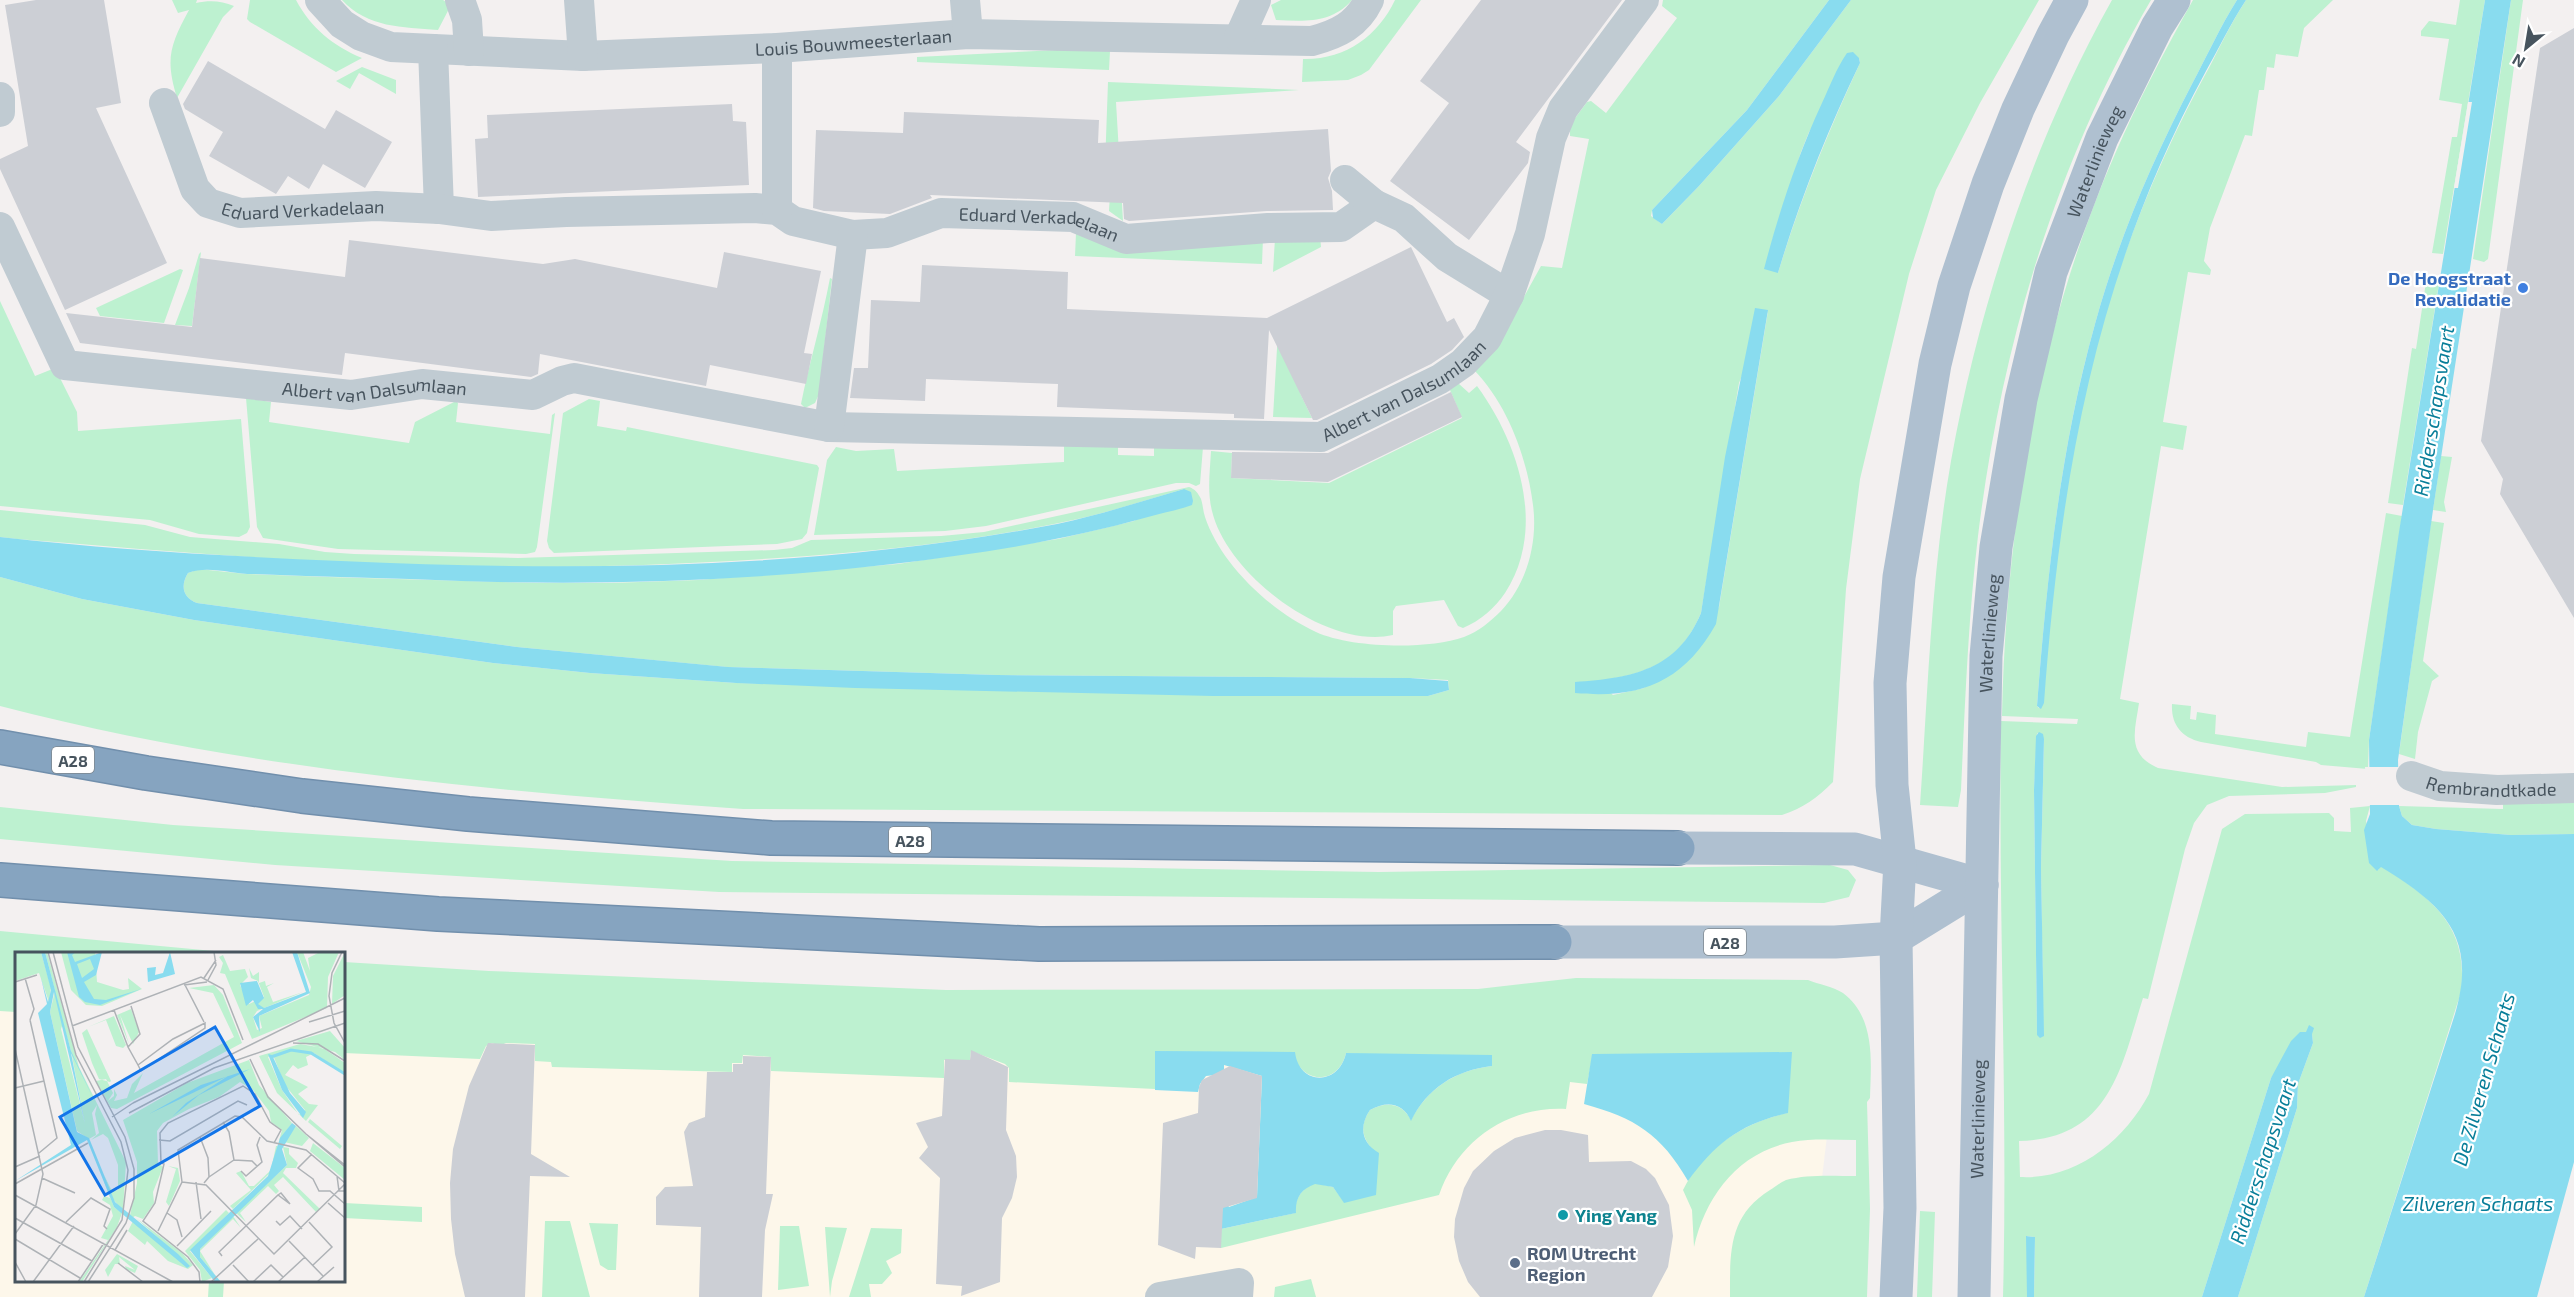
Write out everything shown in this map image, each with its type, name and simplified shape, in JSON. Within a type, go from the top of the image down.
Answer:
[{"type":"highway","name":"A28","points":[[0,747],[146,773],[302,796],[468,814],[771,838],[1678,848]]},
{"type":"highway","name":"A28","points":[[0,880],[438,914],[1040,944],[1555,942]]},
{"type":"main road","points":[[1896,1297],[1900,1208],[1896,938],[1900,861],[1892,785],[1890,683],[1899,577],[1935,364],[1954,286],[1988,184],[2018,109],[2072,0]]},
{"type":"main road","name":"Waterlinieweg","points":[[1974,1297],[1986,656],[1996,547],[2021,399],[2051,272],[2102,138],[2157,27],[2174,0]]},
{"type":"main road","name":"A28","points":[[1678,848],[1855,849],[1982,885]]},
{"type":"main road","name":"A28","points":[[1555,942],[1835,942],[1896,938],[1982,885]]},
{"type":"street","name":"Louis Bouwmeesterlaan","points":[[320,0],[342,24],[361,36],[391,47],[583,56],[777,48],[968,34],[1312,41],[1339,34],[1364,11],[1370,0]]},
{"type":"street","points":[[460,0],[467,20],[470,51]]},
{"type":"street","points":[[579,0],[583,56]]},
{"type":"street","points":[[965,0],[968,34]]},
{"type":"street","points":[[1239,38],[1256,0]]},
{"type":"street","name":"Albert van Dalsumlaan","points":[[0,227],[65,366],[351,396],[422,384],[533,395],[562,381],[574,378],[829,427],[1321,437],[1440,379],[1463,363],[1487,338],[1509,295],[1530,234],[1551,138],[1563,109],[1644,0]]},
{"type":"street","points":[[777,48],[777,210]]},
{"type":"street","points":[[433,50],[439,209]]},
{"type":"street","points":[[0,97],[0,112]]},
{"type":"street","name":"Eduard Verkadelaan","points":[[164,103],[195,189],[208,203],[240,213],[376,206],[439,209],[491,216],[755,208],[777,210],[793,222],[853,235],[888,233],[941,213],[1073,217],[1126,239],[1268,228],[1341,227],[1374,204]]},
{"type":"street","points":[[1345,180],[1374,204],[1404,218],[1447,257],[1509,295]]},
{"type":"street","points":[[829,427],[853,235]]},
{"type":"street","name":"Rembrandtkade","points":[[2411,776],[2440,786],[2497,790],[2574,788]]},
{"type":"street","points":[[1160,1297],[1239,1290]]},
{"type":"shaded area","points":[[0,980],[15,981],[15,1282],[345,1282],[345,1001],[1835,1068],[1808,1297],[0,1297]]},
{"type":"green space","points":[[172,0],[197,0],[196,3],[216,2],[234,6],[223,17],[177,98],[171,73],[171,52],[177,33],[189,10],[178,13]]},
{"type":"green space","points":[[250,0],[296,0],[324,35],[332,42],[362,58],[336,72],[250,22],[247,19]]},
{"type":"green space","points":[[342,0],[443,0],[451,5],[438,30],[399,27],[374,21],[352,9]]},
{"type":"green space","points":[[1281,0],[1352,0],[1344,8],[1326,17],[1297,21],[1276,20],[1271,5]]},
{"type":"green space","points":[[1395,0],[1421,0],[1369,70],[1348,80],[1302,82],[1303,59],[1333,55],[1358,43],[1379,25]]},
{"type":"green space","points":[[1663,0],[1829,0],[1747,110],[1652,210],[1651,216],[1662,224],[1779,96],[1851,0],[2039,0],[1980,103],[1936,190],[1909,274],[1860,479],[1846,589],[1833,782],[1809,802],[1790,812],[1782,815],[743,809],[462,785],[276,762],[91,728],[0,706],[0,577],[82,599],[194,620],[493,663],[590,673],[736,683],[1428,696],[1449,690],[1448,680],[1410,678],[997,675],[727,667],[517,647],[197,603],[192,601],[184,591],[184,582],[188,573],[199,569],[246,574],[328,577],[611,583],[698,580],[898,564],[1058,539],[1134,521],[1184,489],[1075,520],[954,541],[813,556],[586,566],[414,566],[244,557],[17,539],[0,537],[0,510],[145,525],[190,537],[279,544],[325,552],[518,558],[774,550],[792,548],[811,540],[941,536],[984,532],[1189,487],[1195,490],[1200,497],[1212,534],[1238,572],[1257,592],[1303,626],[1331,637],[1368,644],[1430,644],[1464,637],[1489,622],[1510,600],[1529,562],[1534,533],[1533,505],[1521,451],[1497,399],[1474,370],[1498,344],[1541,266],[1562,268],[1589,139],[1570,136],[1570,125],[1587,102],[1591,101],[1606,113],[1677,18],[1662,6]],"holes":[[[1859,58],[1860,63],[1805,193],[1778,273],[1772,241],[1801,152],[1809,132]],[[1768,311],[1719,607],[1644,688],[1613,695],[1597,681],[1646,670],[1660,663],[1683,644],[1701,613],[1739,383]]]},
{"type":"green space","points":[[2112,0],[2151,0],[2117,62],[2087,126],[2060,192],[2037,259],[2001,396],[1988,466],[1978,536],[1969,631],[1961,790],[1958,807],[1920,805],[1931,633],[1944,504],[1977,342],[2013,224],[2034,166],[2084,53]]},
{"type":"green space","points":[[2193,0],[2237,0],[2163,142],[2125,231],[2095,324],[2064,466],[2045,610],[2037,706],[2039,708],[2072,456],[2089,373],[2115,282],[2149,193],[2189,106],[2246,0],[2333,0],[2304,28],[2298,57],[2276,54],[2274,68],[2267,67],[2264,90],[2259,90],[2252,136],[2245,135],[2210,228],[2204,261],[2211,270],[2210,275],[2188,272],[2163,422],[2187,426],[2183,450],[2161,446],[2120,699],[2139,703],[2135,732],[2137,749],[2141,756],[2158,768],[2282,787],[2356,785],[2356,787],[2325,793],[2229,796],[2207,805],[2194,823],[2185,849],[2148,999],[2143,998],[2127,1050],[2107,1095],[2092,1113],[2074,1128],[2050,1137],[2019,1141],[2020,1177],[2060,1172],[2079,1164],[2112,1142],[2139,1111],[2149,1094],[2222,829],[2245,814],[2329,813],[2334,818],[2334,831],[2351,832],[2350,808],[2370,806],[2366,821],[2378,870],[2381,866],[2416,890],[2443,916],[2453,932],[2459,949],[2462,969],[2461,992],[2364,1297],[2238,1297],[2297,1108],[2298,1084],[2313,1043],[2312,1034],[2306,1032],[2271,1078],[2202,1297],[2034,1297],[2035,1237],[2027,1236],[2027,1297],[2003,1297],[2001,721],[2077,724],[2078,719],[2002,716],[2005,644],[2019,500],[2046,358],[2065,289],[2088,221],[2133,115]],"holes":[[[2037,733],[2044,739],[2041,868],[2043,998],[2037,1035],[2034,790]]]},
{"type":"green space","points":[[2460,0],[2485,0],[2443,254],[2432,253],[2452,137],[2457,137],[2462,104],[2439,100],[2449,39],[2421,36],[2421,31],[2429,21],[2456,25]]},
{"type":"green space","points":[[2511,0],[2523,0],[2488,259],[2484,262],[2473,259]]},
{"type":"green space","points":[[1057,50],[1110,51],[1109,70],[917,62],[917,57]]},
{"type":"green space","points":[[362,67],[396,80],[396,94],[359,73],[350,89],[336,81]]},
{"type":"green space","points":[[1108,82],[1299,90],[1116,102],[1123,221],[1109,211],[1111,176],[1105,166]]},
{"type":"green space","points":[[1076,233],[1263,238],[1262,264],[1075,256]]},
{"type":"green space","points":[[1320,235],[1321,247],[1273,272],[1275,238]]},
{"type":"green space","points":[[201,252],[192,326],[175,325],[199,254]]},
{"type":"green space","points":[[180,269],[183,270],[164,323],[100,316],[96,308]]},
{"type":"green space","points":[[2427,275],[2440,277],[2403,505],[2388,503],[2412,348],[2416,349]]},
{"type":"green space","points":[[830,278],[832,279],[819,394],[815,403],[805,408],[801,404]]},
{"type":"green space","points":[[0,301],[35,376],[55,368],[77,412],[78,431],[241,419],[250,527],[247,533],[239,537],[199,534],[150,520],[0,506]]},
{"type":"green space","points":[[1279,314],[1314,387],[1300,393],[1312,418],[1273,417]]},
{"type":"green space","points":[[1458,383],[1469,393],[1477,386],[1505,433],[1522,487],[1526,514],[1524,542],[1518,568],[1505,593],[1487,613],[1463,628],[1458,626],[1444,600],[1396,606],[1393,611],[1393,635],[1367,637],[1339,631],[1283,603],[1258,582],[1237,559],[1221,535],[1210,504],[1211,451],[1232,453],[1231,478],[1329,483],[1462,418],[1450,390]]},
{"type":"green space","points":[[246,398],[271,402],[269,422],[409,443],[415,422],[456,401],[458,403],[456,422],[550,434],[552,415],[555,413],[535,552],[526,554],[338,549],[263,538],[257,527]]},
{"type":"green space","points":[[589,399],[600,401],[597,426],[626,431],[627,427],[817,465],[819,468],[807,533],[802,539],[777,544],[554,553],[547,541],[563,413]]},
{"type":"green space","points":[[1064,445],[1118,447],[1118,455],[1154,456],[1154,445],[1203,447],[1200,484],[1196,486],[1189,483],[1176,483],[986,526],[945,531],[814,535],[827,460],[836,447],[856,451],[894,449],[897,471],[1064,462]]},
{"type":"green space","points":[[2441,456],[2452,457],[2444,502],[2446,512],[2433,510]]},
{"type":"green space","points":[[2386,513],[2402,516],[2369,740],[2368,769],[2321,765],[2316,762],[2201,742],[2183,733],[2173,718],[2172,704],[2191,706],[2190,719],[2196,720],[2197,712],[2216,715],[2215,734],[2306,747],[2308,732],[2350,737]]},
{"type":"green space","points":[[2431,521],[2444,523],[2423,661],[2439,676],[2432,681],[2418,732],[2415,759],[2399,754]]},
{"type":"green space","points":[[2574,801],[2574,834],[2511,835],[2436,829],[2412,825],[2402,816],[2399,806],[2503,809],[2503,803]]},
{"type":"green space","points":[[0,807],[173,825],[732,861],[1379,872],[1830,865],[1848,870],[1856,880],[1849,897],[1824,903],[719,892],[275,865],[0,839]]},
{"type":"green space","points":[[0,931],[224,952],[15,952],[15,1012],[0,1011]]},
{"type":"green space","points":[[345,962],[489,971],[946,990],[1478,989],[1576,978],[1808,980],[1843,993],[1854,1003],[1861,1015],[1869,1041],[1871,1070],[1870,1098],[1867,1102],[1870,1209],[1867,1297],[1730,1297],[1730,1265],[1734,1237],[1746,1212],[1756,1200],[1786,1180],[1812,1176],[1856,1176],[1856,1140],[1792,1142],[1773,1147],[1755,1156],[1740,1166],[1716,1194],[1706,1211],[1694,1247],[1692,1210],[1683,1190],[1692,1175],[1702,1162],[1726,1140],[1755,1123],[1787,1113],[1593,1054],[1587,1084],[1570,1082],[1566,1109],[1524,1114],[1488,1131],[1472,1143],[1459,1158],[1447,1176],[1439,1195],[1221,1248],[1221,1229],[1295,1213],[1300,1195],[1315,1183],[1333,1187],[1344,1202],[1373,1150],[1363,1130],[1370,1110],[1382,1105],[1394,1105],[1403,1110],[1411,1120],[1426,1099],[1444,1082],[1479,1068],[1492,1066],[1346,1053],[1343,1062],[1332,1074],[1317,1077],[1310,1075],[1297,1063],[1156,1051],[1155,1089],[1009,1082],[1009,1068],[1005,1064],[971,1051],[970,1060],[944,1060],[944,1078],[771,1071],[771,1057],[743,1055],[742,1063],[732,1063],[732,1072],[552,1067],[551,1062],[535,1061],[535,1044],[506,1043],[499,1046],[492,1043],[486,1046],[480,1059],[345,1053]]},
{"type":"green space","points":[[345,1203],[422,1207],[422,1222],[345,1218]]},
{"type":"green space","points":[[1920,1211],[1935,1212],[1932,1297],[1917,1297]]},
{"type":"green space","points":[[545,1221],[570,1221],[590,1297],[542,1297]]},
{"type":"green space","points":[[589,1223],[618,1224],[616,1270],[608,1270],[600,1265]]},
{"type":"green space","points":[[780,1226],[799,1226],[809,1286],[778,1290]]},
{"type":"green space","points":[[825,1227],[847,1228],[832,1281],[830,1297]]},
{"type":"green space","points":[[871,1228],[902,1229],[901,1253],[886,1261],[892,1273],[882,1284],[869,1284],[871,1297],[849,1297]]},
{"type":"green space","points":[[1311,1279],[1316,1297],[1274,1297],[1275,1287]]},
{"type":"green space","points":[[209,1282],[224,1282],[223,1297],[208,1297]]},
{"type":"water","points":[[1829,0],[1851,0],[1779,96],[1699,186],[1662,224],[1653,218],[1652,210],[1747,110]]},
{"type":"water","points":[[2237,0],[2246,0],[2206,71],[2168,147],[2136,224],[2110,300],[2073,456],[2051,618],[2044,703],[2041,709],[2037,706],[2045,609],[2057,514],[2073,418],[2095,324],[2125,231],[2163,142]]},
{"type":"water","name":"Zilveren Schaats","points":[[2485,0],[2511,0],[2433,510],[2398,760],[2399,806],[2402,816],[2412,825],[2436,829],[2511,835],[2574,834],[2574,1162],[2537,1297],[2364,1297],[2455,1014],[2461,987],[2462,963],[2458,943],[2450,926],[2438,910],[2422,895],[2381,867],[2377,871],[2369,863],[2364,830],[2370,814],[2369,740],[2399,532]]},
{"type":"water","points":[[1853,52],[1859,58],[1860,63],[1815,166],[1778,273],[1764,269],[1782,206],[1804,144],[1840,65],[1847,53]]},
{"type":"water","points":[[1755,308],[1768,310],[1716,624],[1689,661],[1657,683],[1619,693],[1575,693],[1575,682],[1615,678],[1634,673],[1666,659],[1691,632],[1701,613],[1725,457]]},
{"type":"water","points":[[1184,489],[1191,492],[1192,505],[1084,533],[950,557],[880,565],[741,577],[601,582],[461,581],[245,574],[203,570],[188,573],[184,582],[184,591],[192,601],[197,603],[517,647],[728,667],[997,675],[1410,678],[1448,681],[1449,690],[1428,696],[1213,696],[855,688],[590,673],[493,663],[194,620],[82,599],[0,577],[0,537],[85,546],[298,559],[521,566],[700,564],[879,550],[968,539],[1057,524]]},
{"type":"water","points":[[2039,732],[2043,734],[2044,739],[2041,868],[2044,1036],[2040,1038],[2037,1035],[2034,790],[2036,736]]},
{"type":"water","name":"Ridderschapsvaart","points":[[2309,1025],[2314,1028],[2313,1043],[2298,1084],[2297,1108],[2238,1297],[2202,1297],[2271,1078],[2291,1041],[2300,1032],[2306,1032]]},
{"type":"water","points":[[1155,1051],[1295,1052],[1298,1063],[1304,1071],[1319,1078],[1336,1072],[1346,1053],[1492,1055],[1492,1066],[1466,1072],[1444,1083],[1425,1099],[1411,1121],[1403,1110],[1393,1105],[1382,1105],[1370,1110],[1363,1128],[1368,1144],[1379,1153],[1376,1195],[1344,1203],[1333,1187],[1315,1184],[1300,1195],[1296,1213],[1221,1229],[1223,1197],[1229,1207],[1257,1197],[1262,1076],[1224,1065],[1224,1074],[1206,1076],[1198,1092],[1155,1090]]},
{"type":"water","points":[[1792,1052],[1788,1113],[1757,1122],[1731,1136],[1719,1145],[1688,1181],[1668,1151],[1645,1130],[1618,1115],[1584,1104],[1592,1054]]},
{"type":"water","points":[[2026,1236],[2035,1237],[2034,1297],[2027,1297]]},
{"type":"pier","points":[[2468,102],[2472,102],[2458,188],[2454,188]]},
{"type":"pier","points":[[2365,767],[2401,767],[2402,805],[2367,805]]},
{"type":"building","points":[[36,0],[104,0],[121,103],[96,108],[167,263],[65,310],[0,169],[0,159],[28,146],[5,5]]},
{"type":"building","points":[[1481,0],[1622,0],[1516,142],[1530,152],[1528,163],[1469,240],[1390,181],[1449,103],[1420,81]]},
{"type":"building","points":[[2574,28],[2574,618],[2500,494],[2503,479],[2481,441],[2540,48]]},
{"type":"building","points":[[208,61],[325,129],[336,110],[392,142],[365,188],[323,164],[309,189],[288,176],[276,194],[209,156],[223,132],[185,109],[183,104]]},
{"type":"building","points":[[732,104],[733,121],[746,122],[749,185],[478,197],[475,139],[488,138],[487,115]]},
{"type":"building","points":[[904,112],[1099,120],[1098,143],[1328,129],[1331,171],[1328,178],[1332,191],[1333,210],[1267,211],[1129,221],[1124,219],[1123,203],[930,195],[932,198],[890,214],[824,211],[813,208],[816,130],[903,133]]},
{"type":"building","points":[[349,240],[543,264],[575,259],[717,288],[724,252],[821,271],[804,353],[812,354],[806,384],[710,365],[706,386],[540,354],[538,374],[531,377],[345,353],[342,375],[80,343],[66,313],[192,327],[200,258],[345,277]]},
{"type":"building","points":[[1411,247],[1447,322],[1454,318],[1464,337],[1452,350],[1431,364],[1317,420],[1313,420],[1269,330],[1264,419],[1234,418],[1234,414],[1057,407],[1058,384],[926,379],[925,401],[850,398],[854,368],[868,368],[871,300],[920,302],[922,265],[1068,272],[1067,309],[1267,318]]},
{"type":"building","points":[[1451,392],[1462,417],[1328,482],[1231,478],[1232,452],[1328,453]]},
{"type":"building","points":[[488,1043],[535,1045],[531,1154],[570,1177],[530,1176],[525,1297],[465,1297],[455,1254],[450,1183],[453,1149],[469,1086]]},
{"type":"building","points":[[971,1050],[1008,1067],[1006,1130],[1016,1156],[1017,1177],[1012,1198],[1002,1218],[1000,1282],[961,1296],[962,1286],[936,1284],[940,1178],[919,1158],[928,1147],[916,1123],[942,1116],[945,1059],[970,1060]]},
{"type":"building","points":[[743,1056],[771,1057],[766,1194],[773,1194],[765,1230],[762,1297],[699,1297],[701,1227],[656,1225],[656,1197],[665,1187],[693,1186],[684,1132],[689,1123],[705,1117],[707,1072],[733,1072],[733,1064],[743,1064]]},
{"type":"building","points":[[1230,1066],[1262,1076],[1257,1198],[1223,1208],[1221,1248],[1196,1247],[1195,1259],[1158,1245],[1163,1123],[1198,1113],[1199,1087],[1202,1080]]},
{"type":"building","name":"Ying Yang","points":[[1545,1130],[1561,1130],[1588,1135],[1589,1162],[1631,1161],[1646,1169],[1655,1178],[1669,1205],[1673,1236],[1668,1267],[1652,1297],[1480,1297],[1468,1282],[1459,1261],[1454,1237],[1455,1219],[1464,1188],[1473,1171],[1494,1151],[1515,1138]]},
{"type":"place","name":"De Hoogstraat Revalidatie","points":[[2523,288]]},
{"type":"place","name":"Ying Yang","points":[[1563,1215]]},
{"type":"place","name":"ROM Utrecht Region","points":[[1515,1263]]},
{"type":"water label","name":"De Zilveren Schaats","points":[[2483,1079]]}]
